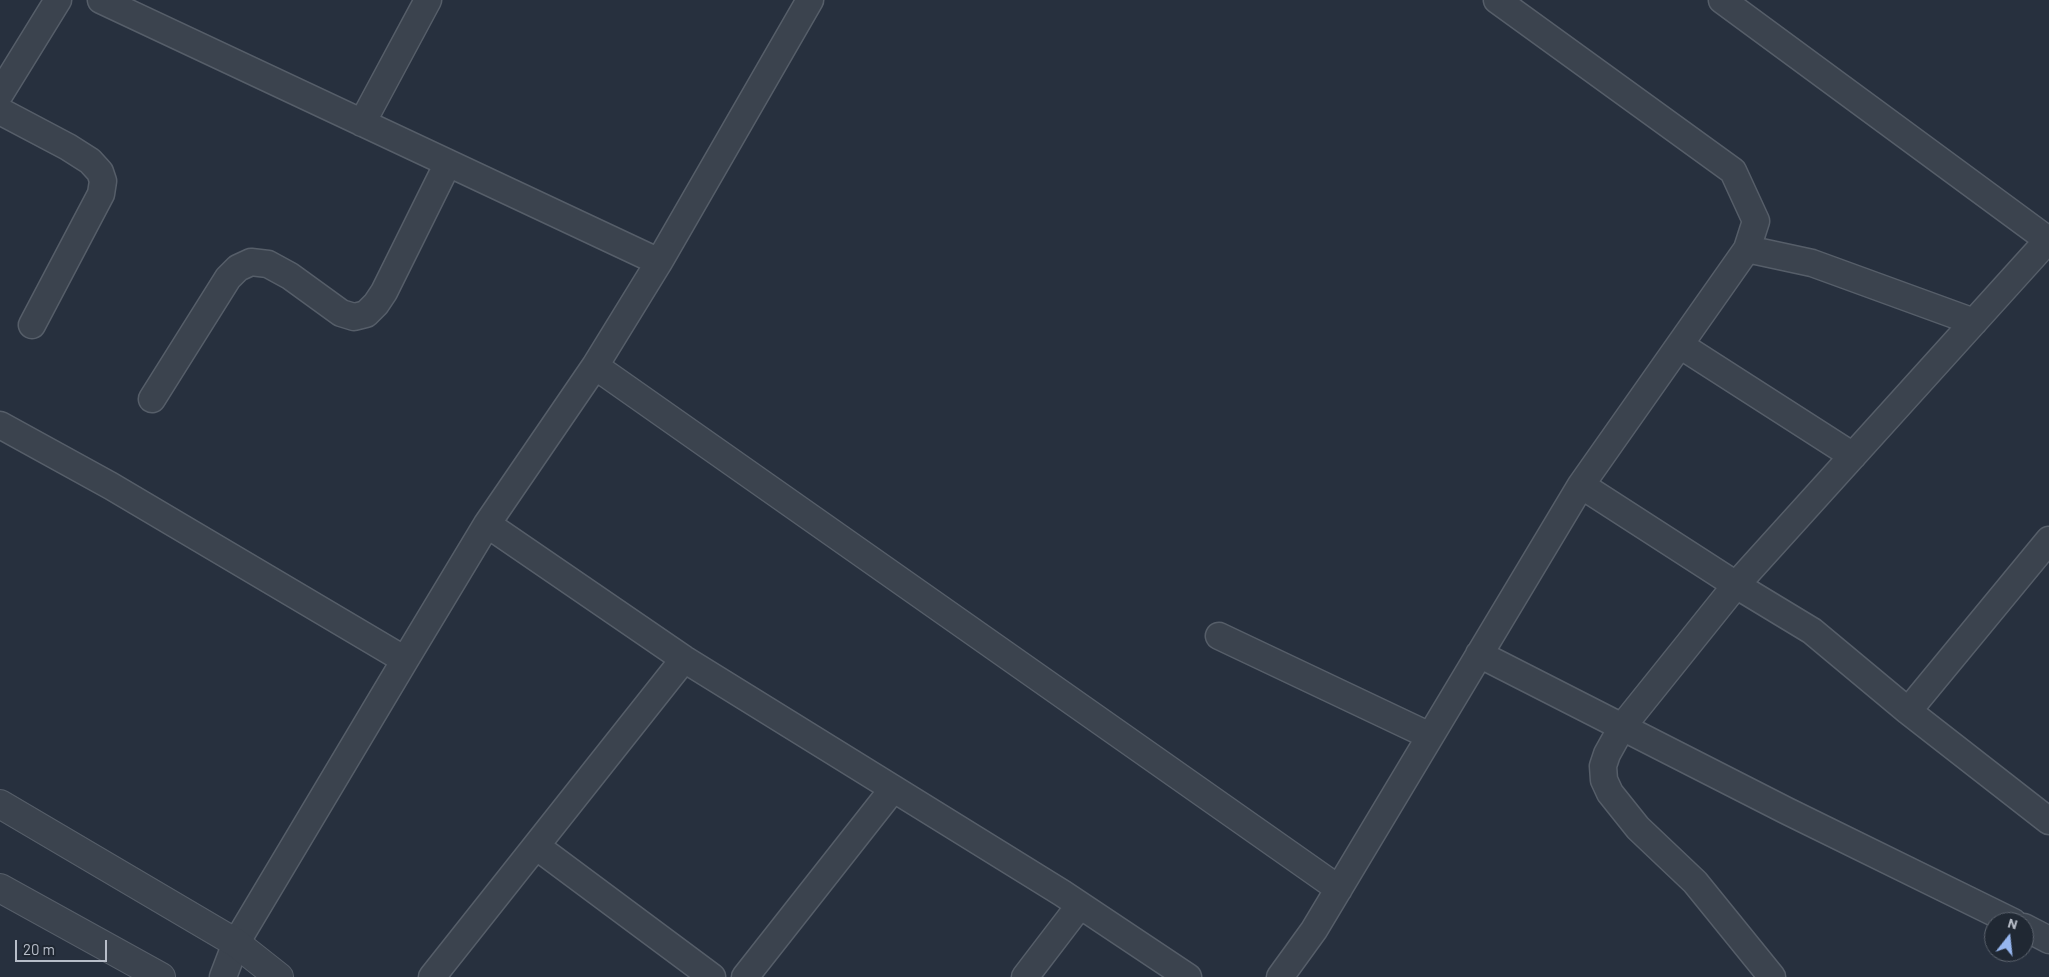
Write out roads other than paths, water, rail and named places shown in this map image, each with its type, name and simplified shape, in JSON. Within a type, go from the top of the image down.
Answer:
[{"type":"street","points":[[0,94],[58,0]]},
{"type":"street","points":[[101,0],[659,262]]},
{"type":"street","points":[[362,123],[428,0]]},
{"type":"street","points":[[223,977],[236,943],[405,660],[487,524],[595,366],[659,262],[810,0]]},
{"type":"street","points":[[1280,977],[1314,930],[1581,485],[1747,249],[1756,221],[1733,171],[1497,0]]},
{"type":"street","points":[[1722,0],[2048,239],[1736,585],[1622,727],[1607,754],[1603,766],[1604,780],[1610,793],[1638,828],[1695,882],[1772,977]]},
{"type":"street","points":[[0,111],[68,147],[90,161],[100,172],[103,181],[101,194],[32,325]]},
{"type":"street","points":[[152,398],[228,278],[238,268],[251,262],[268,264],[290,276],[341,313],[354,317],[366,314],[384,292],[448,163]]},
{"type":"street","points":[[1747,249],[1812,263],[1974,322]]},
{"type":"street","points":[[1680,345],[1853,456]]},
{"type":"street","points":[[595,366],[1339,889]]},
{"type":"street","points":[[0,425],[111,486],[405,660]]},
{"type":"street","points":[[1581,485],[1736,585],[1812,631],[1908,711],[2049,821]]},
{"type":"street","points":[[487,524],[684,659],[1080,905],[1188,977]]},
{"type":"street","points":[[1908,711],[2049,540]]},
{"type":"street","points":[[1219,636],[1430,736]]},
{"type":"street","points":[[1479,654],[1993,912]]},
{"type":"street","points":[[432,977],[684,659]]},
{"type":"street","points":[[745,977],[893,789]]},
{"type":"street","points":[[0,804],[236,943],[279,977]]},
{"type":"street","points":[[536,846],[712,977]]},
{"type":"street","points":[[0,888],[161,977]]},
{"type":"street","points":[[1025,977],[1080,905]]},
{"type":"street","points":[[2034,932],[2049,940]]}]
